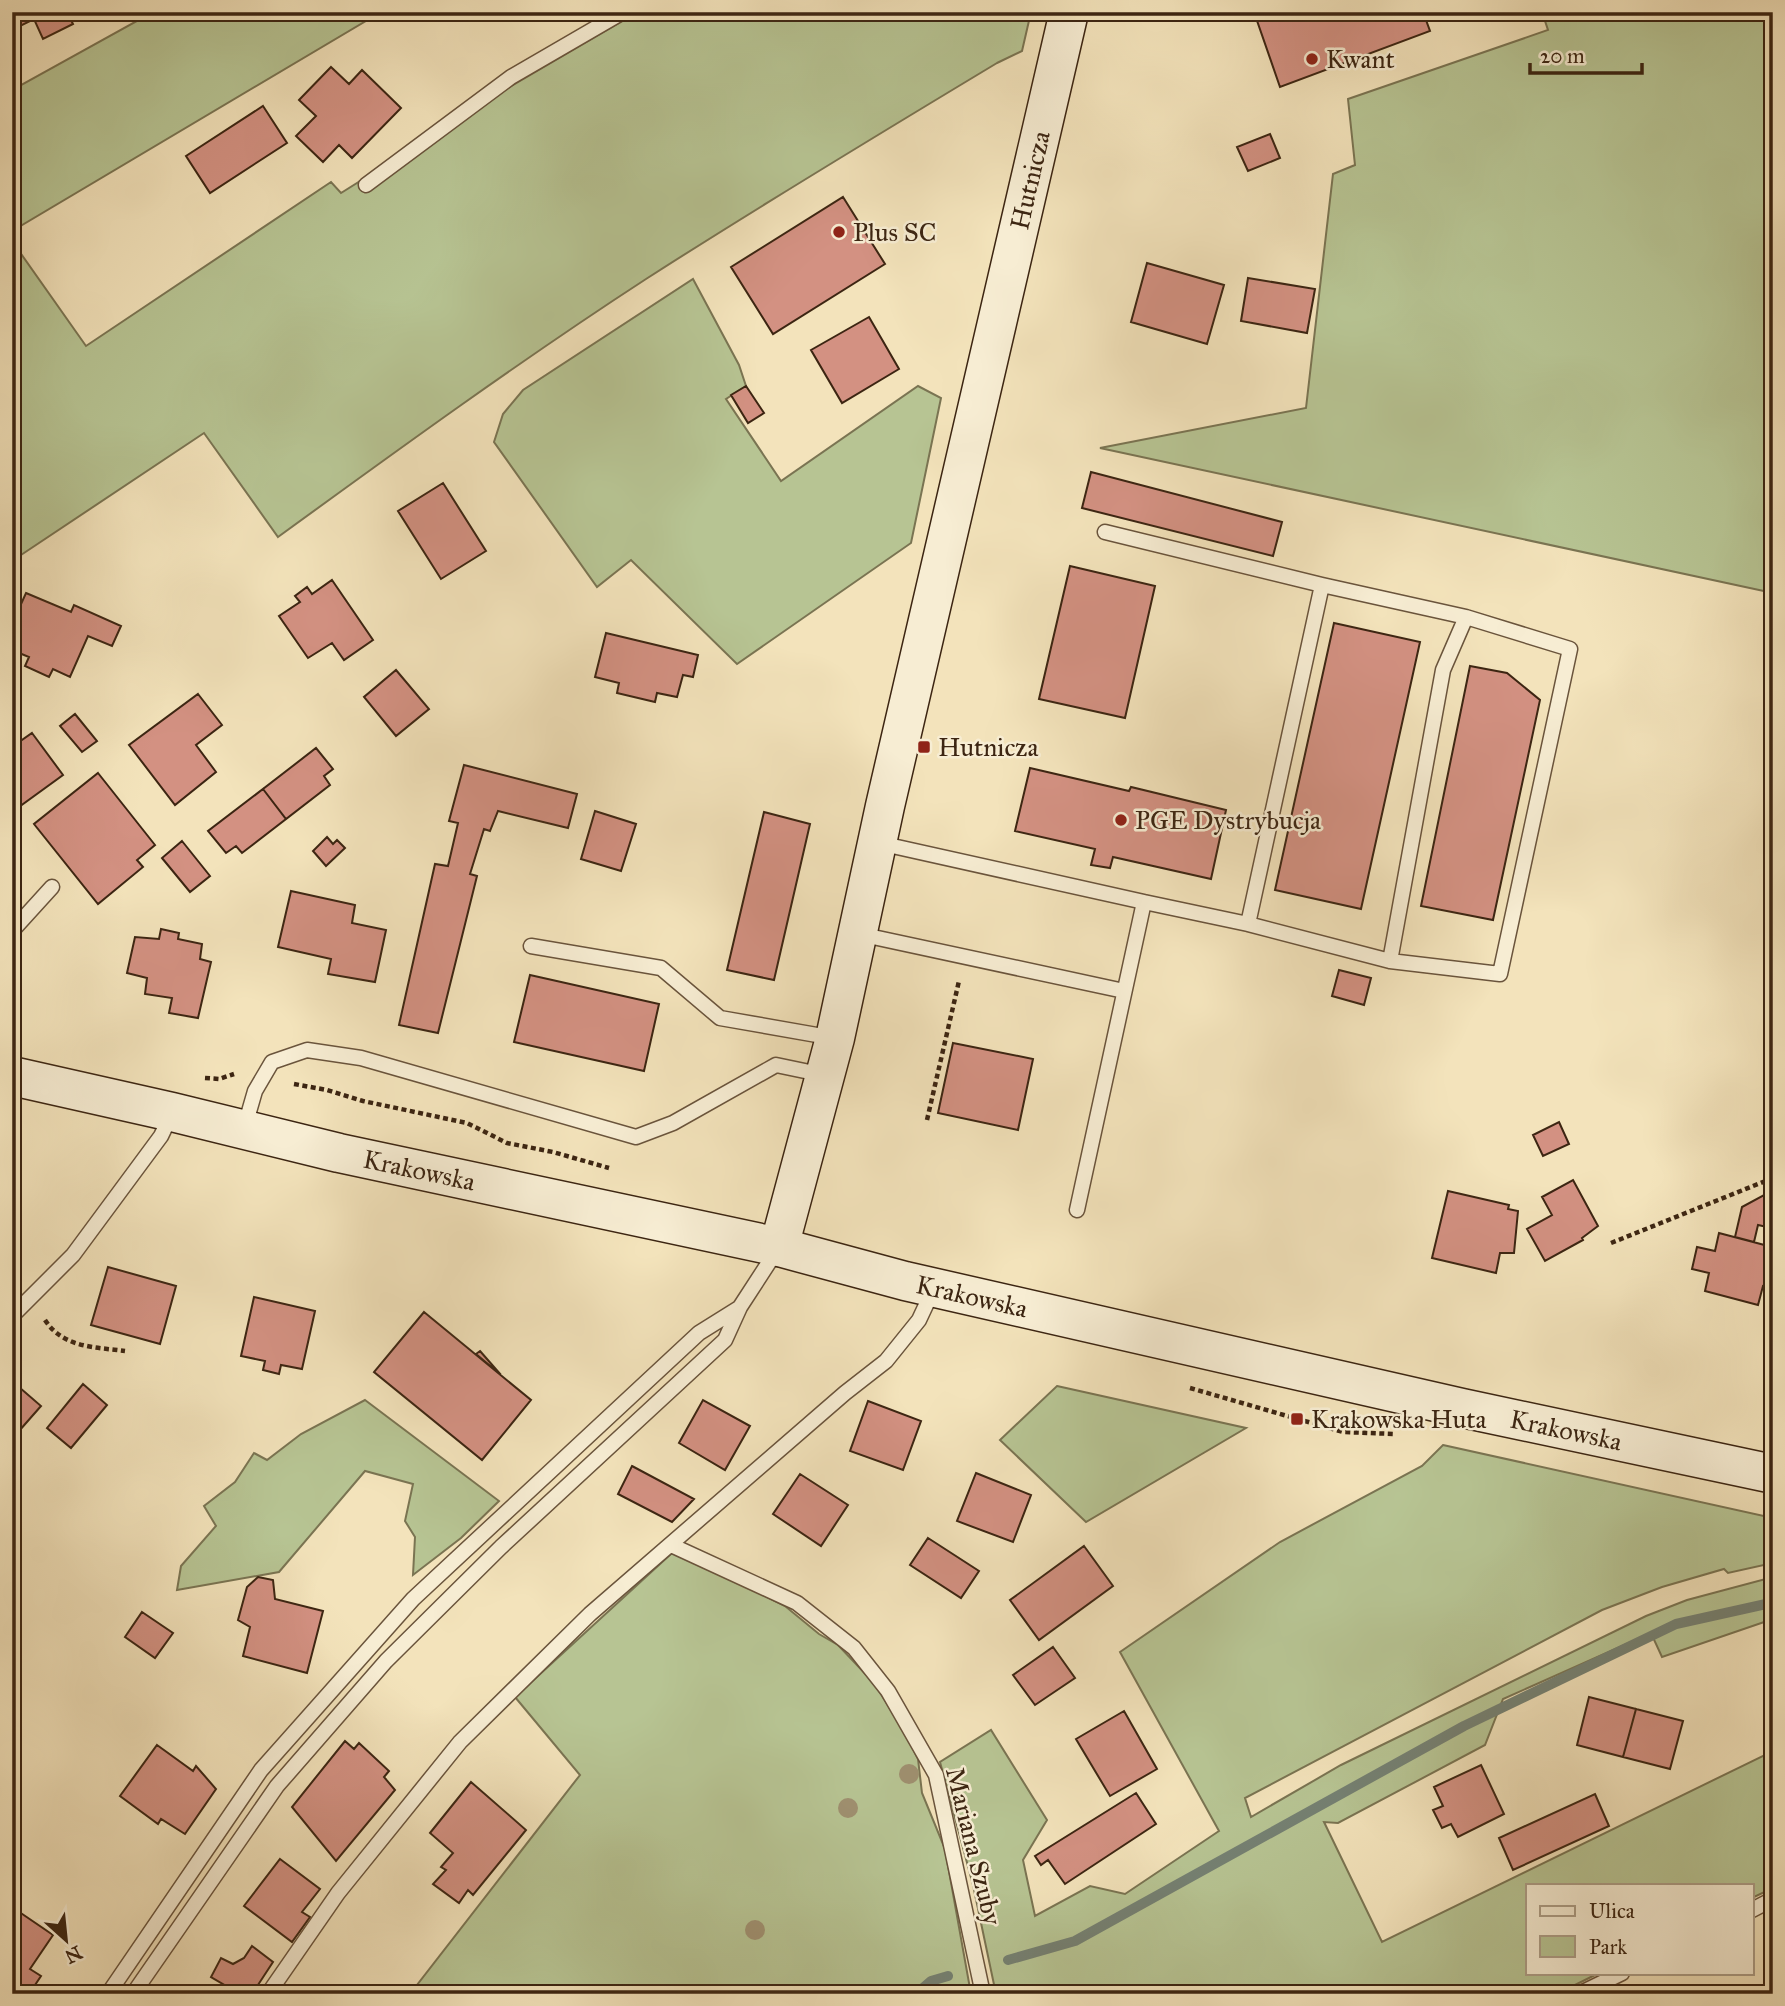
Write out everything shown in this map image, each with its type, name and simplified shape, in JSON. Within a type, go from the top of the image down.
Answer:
[{"type":"main road","name":"Hutnicza","points":[[779,1247],[835,1038],[973,419],[1069,12]]},
{"type":"main road","name":"Krakowska","points":[[12,1076],[339,1153],[779,1247],[934,1287],[1462,1408],[1773,1474]]},
{"type":"lane","points":[[366,185],[510,77],[623,12]]},
{"type":"lane","points":[[877,843],[1248,924],[1390,961],[1500,974],[1570,649],[1466,617],[1105,532]]},
{"type":"lane","points":[[1248,924],[1322,585]]},
{"type":"lane","points":[[1390,961],[1443,670],[1466,617]]},
{"type":"lane","points":[[12,931],[52,887]]},
{"type":"lane","points":[[1077,1210],[1144,902]]},
{"type":"lane","points":[[859,934],[1124,990]]},
{"type":"lane","points":[[531,946],[661,968],[720,1018],[835,1038]]},
{"type":"lane","points":[[244,1129],[261,1078],[272,1062],[307,1050],[361,1058],[636,1138],[673,1123],[776,1065],[826,1076]]},
{"type":"lane","points":[[12,1316],[73,1255],[161,1136],[172,1112]]},
{"type":"lane","points":[[133,1994],[277,1786],[386,1661],[501,1547],[725,1340],[740,1307],[779,1247]]},
{"type":"lane","points":[[268,1994],[338,1893],[460,1742],[590,1614],[755,1470],[886,1361],[919,1320],[934,1287]]},
{"type":"lane","points":[[108,1994],[261,1770],[413,1600],[699,1333],[740,1307]]},
{"type":"lane","name":"Mariana Szuby","points":[[671,1545],[797,1603],[854,1648],[888,1691],[936,1775],[984,1994]]},
{"type":"lane","points":[[1754,1909],[1773,1899]]},
{"type":"lane","points":[[1579,1994],[1620,1974]]},
{"type":"path","points":[[927,1120],[964,957]]},
{"type":"path","points":[[261,1078],[327,1090],[363,1101],[467,1123],[507,1143],[553,1152],[617,1171]]},
{"type":"path","points":[[1611,1242],[1773,1178]]},
{"type":"path","points":[[32,1298],[52,1330],[75,1345],[125,1351]]},
{"type":"green space","points":[[153,12],[381,12],[12,231],[12,90]]},
{"type":"green space","points":[[638,12],[1031,12],[1022,51],[997,63],[864,143],[646,279],[506,373],[278,537],[204,433],[12,561],[12,241],[86,346],[331,182],[341,193],[508,88]]},
{"type":"green space","points":[[1542,12],[1773,12],[1773,593],[1100,448],[1306,408],[1333,174],[1355,165],[1348,99],[1548,30]]},
{"type":"green space","points":[[693,279],[739,365],[746,386],[726,399],[781,481],[918,386],[941,398],[911,543],[737,664],[631,560],[597,587],[494,442],[503,414],[523,390]]},
{"type":"green space","points":[[1057,1386],[1246,1428],[1086,1522],[1000,1440]]},
{"type":"green space","points":[[365,1400],[499,1501],[461,1538],[413,1575],[415,1537],[405,1521],[413,1484],[365,1471],[279,1572],[177,1590],[181,1566],[216,1526],[204,1506],[235,1482],[254,1453],[267,1460],[301,1434]]},
{"type":"green space","points":[[1443,1445],[1773,1518],[1773,1563],[1728,1573],[1724,1569],[1662,1587],[1602,1610],[1245,1798],[1251,1817],[1341,1765],[1646,1616],[1687,1600],[1773,1577],[1773,1619],[1662,1657],[1651,1633],[1503,1699],[1485,1745],[1338,1823],[1324,1822],[1382,1942],[1773,1751],[1773,1888],[1754,1897],[1754,1884],[1526,1884],[1526,1974],[1597,1974],[1557,1994],[996,1994],[973,1885],[940,1762],[991,1730],[1047,1820],[1023,1860],[1035,1916],[1090,1886],[1125,1894],[1219,1831],[1120,1652],[1280,1542],[1422,1466]]},
{"type":"green space","points":[[672,1553],[785,1606],[819,1634],[838,1645],[874,1683],[906,1734],[918,1759],[922,1793],[945,1849],[971,1994],[410,1994],[580,1775],[515,1697]]},
{"type":"building","points":[[12,12],[67,12],[73,24],[43,39],[34,19],[12,30]]},
{"type":"building","name":"Kwant","points":[[1254,12],[1423,12],[1430,31],[1280,87]]},
{"type":"building","points":[[331,67],[349,84],[362,70],[401,108],[352,158],[339,145],[323,162],[296,136],[316,116],[299,100]]},
{"type":"building","points":[[263,106],[287,143],[210,193],[186,156]]},
{"type":"building","points":[[1270,134],[1280,158],[1248,171],[1237,147]]},
{"type":"building","points":[[843,197],[885,264],[773,334],[731,267]]},
{"type":"building","points":[[1147,263],[1224,285],[1207,344],[1131,322]]},
{"type":"building","points":[[1248,278],[1315,289],[1307,333],[1241,321]]},
{"type":"building","points":[[869,317],[899,369],[842,403],[811,350]]},
{"type":"building","points":[[746,386],[764,413],[748,423],[731,395]]},
{"type":"building","points":[[1091,472],[1282,522],[1273,556],[1082,508]]},
{"type":"building","points":[[443,483],[486,551],[441,579],[398,511]]},
{"type":"building","points":[[1070,566],[1155,586],[1125,718],[1039,699]]},
{"type":"building","points":[[332,580],[373,640],[344,660],[332,643],[308,658],[279,616],[300,602],[295,596],[307,587],[312,594]]},
{"type":"building","points":[[26,593],[71,612],[74,605],[121,626],[112,646],[88,636],[70,677],[53,669],[49,677],[25,666],[29,657],[12,650],[12,624]]},
{"type":"building","points":[[1334,623],[1420,642],[1361,909],[1275,890]]},
{"type":"building","points":[[606,633],[698,655],[693,677],[683,675],[677,697],[657,693],[655,702],[617,693],[619,683],[595,677]]},
{"type":"building","points":[[1470,666],[1507,673],[1540,700],[1493,920],[1421,906]]},
{"type":"building","points":[[396,670],[429,709],[396,736],[364,697]]},
{"type":"building","points":[[198,694],[222,725],[196,745],[216,772],[175,805],[129,745]]},
{"type":"building","points":[[75,714],[97,741],[82,752],[60,726]]},
{"type":"building","points":[[32,733],[63,775],[12,812],[12,747]]},
{"type":"building","points":[[316,748],[333,769],[324,776],[330,785],[286,819],[263,789]]},
{"type":"building","points":[[464,765],[577,794],[568,828],[498,811],[490,831],[484,829],[470,874],[477,876],[438,1033],[399,1025],[435,864],[448,866],[458,823],[449,821]]},
{"type":"building","name":"PGE Dystrybucja","points":[[1030,768],[1129,791],[1131,787],[1226,810],[1211,879],[1113,857],[1110,868],[1091,865],[1095,849],[1015,831]]},
{"type":"building","points":[[98,773],[155,845],[137,860],[143,867],[98,904],[34,824]]},
{"type":"building","points":[[263,789],[286,819],[242,853],[236,846],[226,853],[208,831]]},
{"type":"building","points":[[595,811],[636,824],[621,871],[581,859]]},
{"type":"building","points":[[764,812],[810,824],[774,980],[727,970]]},
{"type":"building","points":[[327,837],[333,844],[337,840],[345,848],[326,866],[313,851]]},
{"type":"building","points":[[182,841],[210,876],[190,892],[162,858]]},
{"type":"building","points":[[291,891],[355,905],[352,923],[386,930],[375,982],[328,974],[331,959],[278,947]]},
{"type":"building","points":[[161,929],[179,933],[178,939],[202,944],[200,959],[211,962],[198,1018],[169,1013],[172,998],[145,994],[147,978],[127,973],[135,937],[159,939]]},
{"type":"building","points":[[1339,970],[1371,978],[1364,1005],[1332,996]]},
{"type":"building","points":[[530,975],[659,1004],[644,1071],[514,1042]]},
{"type":"building","points":[[953,1043],[1033,1059],[1018,1130],[938,1113]]},
{"type":"building","points":[[1559,1122],[1569,1144],[1543,1156],[1533,1135]]},
{"type":"building","points":[[1573,1180],[1598,1226],[1582,1238],[1583,1240],[1545,1261],[1527,1229],[1552,1215],[1542,1197]]},
{"type":"building","points":[[1448,1191],[1509,1205],[1508,1209],[1518,1211],[1514,1253],[1500,1253],[1496,1273],[1432,1258]]},
{"type":"building","points":[[1764,1195],[1767,1227],[1758,1225],[1754,1242],[1735,1237],[1742,1207]]},
{"type":"building","points":[[1719,1233],[1772,1247],[1768,1264],[1773,1266],[1773,1289],[1763,1286],[1758,1305],[1705,1291],[1709,1273],[1692,1269],[1697,1247],[1715,1251]]},
{"type":"building","points":[[108,1267],[176,1286],[160,1344],[91,1325]]},
{"type":"building","points":[[254,1297],[315,1311],[302,1369],[281,1365],[279,1374],[263,1370],[265,1361],[241,1356]]},
{"type":"building","points":[[424,1312],[531,1400],[482,1460],[374,1372]]},
{"type":"building","points":[[480,1351],[501,1375],[476,1354]]},
{"type":"building","points":[[12,1381],[41,1406],[12,1439]]},
{"type":"building","points":[[83,1384],[107,1405],[71,1448],[47,1428]]},
{"type":"building","points":[[703,1400],[750,1426],[725,1470],[679,1443]]},
{"type":"building","points":[[868,1401],[921,1421],[903,1470],[850,1451]]},
{"type":"building","points":[[632,1466],[694,1499],[672,1522],[618,1494]]},
{"type":"building","points":[[976,1473],[1031,1495],[1013,1542],[957,1521]]},
{"type":"building","points":[[800,1474],[848,1505],[821,1546],[773,1514]]},
{"type":"building","points":[[928,1538],[979,1571],[961,1598],[910,1565]]},
{"type":"building","points":[[1084,1546],[1113,1586],[1039,1640],[1010,1600]]},
{"type":"building","points":[[258,1577],[273,1580],[275,1599],[323,1611],[307,1673],[243,1656],[250,1627],[238,1620],[247,1587]]},
{"type":"building","points":[[142,1612],[173,1633],[155,1658],[125,1637]]},
{"type":"building","points":[[1053,1647],[1075,1678],[1035,1705],[1013,1675]]},
{"type":"building","points":[[1589,1697],[1636,1709],[1623,1757],[1577,1745]]},
{"type":"building","points":[[1636,1709],[1683,1721],[1670,1769],[1623,1757]]},
{"type":"building","points":[[1124,1711],[1157,1769],[1110,1796],[1076,1739]]},
{"type":"building","points":[[345,1741],[354,1749],[359,1743],[389,1771],[384,1777],[395,1790],[336,1861],[292,1807]]},
{"type":"building","points":[[157,1745],[193,1771],[196,1766],[216,1789],[185,1834],[161,1819],[158,1824],[120,1796]]},
{"type":"building","points":[[1481,1765],[1504,1814],[1458,1837],[1451,1824],[1442,1828],[1433,1810],[1443,1806],[1434,1787]]},
{"type":"building","points":[[471,1782],[526,1830],[473,1895],[468,1890],[459,1903],[433,1884],[446,1870],[441,1867],[453,1853],[430,1833]]},
{"type":"building","points":[[1136,1793],[1156,1824],[1065,1884],[1048,1860],[1041,1865],[1035,1856]]},
{"type":"building","points":[[1595,1794],[1609,1826],[1513,1870],[1499,1838]]},
{"type":"building","points":[[280,1859],[320,1889],[302,1912],[310,1917],[292,1942],[244,1906]]},
{"type":"building","points":[[12,1907],[53,1935],[30,1969],[41,1976],[29,1994],[12,1994]]},
{"type":"building","points":[[252,1946],[273,1962],[252,1994],[240,1994],[211,1977],[221,1958],[233,1964],[244,1958]]},
{"type":"waterway","points":[[1008,1960],[1075,1941],[1464,1726],[1676,1624],[1766,1604]]},
{"type":"waterway","points":[[916,1994],[931,1981],[948,1976]]},
{"type":"place","name":"Kwant","points":[[1312,59]]},
{"type":"place","name":"Plus SC","points":[[839,232]]},
{"type":"place","name":"Hutnicza","points":[[924,747]]},
{"type":"place","name":"PGE Dystrybucja","points":[[1121,820]]},
{"type":"place","name":"Krakowska Huta","points":[[1297,1419]]}]
